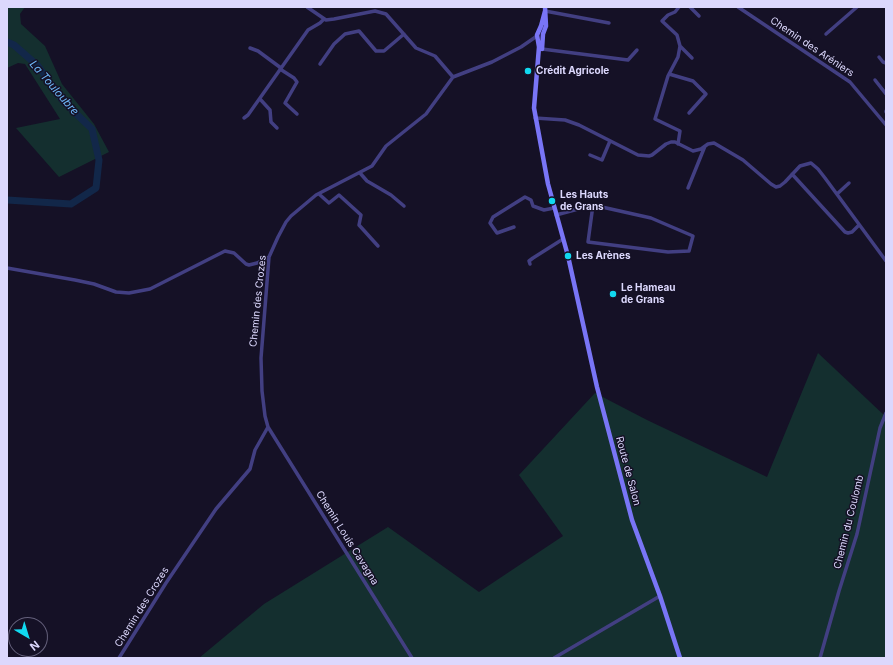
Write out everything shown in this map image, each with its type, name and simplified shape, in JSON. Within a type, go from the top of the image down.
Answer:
[{"type":"street","points":[[307,7],[324,19],[334,19],[376,9],[386,14],[416,48],[435,56],[453,77],[492,62],[540,36]]},
{"type":"street","points":[[678,144],[680,131],[655,119],[669,74],[678,57],[680,46],[677,35],[662,21],[668,15],[675,12],[679,7]]},
{"type":"street","points":[[690,7],[699,16]]},
{"type":"street","name":"Chemin des Aréniers","points":[[738,7],[850,82],[886,126]]},
{"type":"street","points":[[826,34],[857,7]]},
{"type":"street","points":[[537,64],[545,9],[609,23]]},
{"type":"street","points":[[244,118],[260,99],[308,30],[324,19]]},
{"type":"street","points":[[320,64],[334,44],[345,34],[358,31],[376,51],[384,51],[404,34]]},
{"type":"street","points":[[537,64],[542,48],[540,36]]},
{"type":"street","points":[[680,46],[692,58]]},
{"type":"street","points":[[250,48],[258,51],[280,69],[294,78],[297,82],[285,103],[297,114]]},
{"type":"street","points":[[542,48],[628,60],[637,50]]},
{"type":"street","points":[[878,57],[883,62],[886,62]]},
{"type":"street","name":"Route de Salon","points":[[537,64],[534,96],[535,118],[548,184],[563,239],[597,387],[632,520],[660,596],[680,658]]},
{"type":"street","points":[[669,74],[693,81],[706,94],[689,113]]},
{"type":"street","name":"Chemin des Crozes","points":[[119,658],[166,583],[216,509],[250,469],[255,450],[268,428],[262,391],[261,358],[269,257],[286,222],[291,216],[319,194],[372,166],[386,146],[426,114],[453,77]]},
{"type":"street","points":[[875,80],[886,94]]},
{"type":"street","points":[[260,99],[270,110],[272,122],[277,128]]},
{"type":"street","points":[[535,118],[565,120],[579,125],[638,155],[652,155],[671,142],[694,150],[701,149],[705,145],[714,143],[743,160],[776,187],[785,182],[800,166],[811,163],[818,169],[886,261]]},
{"type":"street","points":[[590,155],[602,160],[610,141]]},
{"type":"street","points":[[688,188],[705,145]]},
{"type":"street","points":[[360,173],[367,181],[391,195],[404,206]]},
{"type":"street","points":[[792,174],[845,232],[852,232],[860,225]]},
{"type":"street","points":[[837,194],[849,183]]},
{"type":"street","points":[[319,194],[329,203],[339,195],[361,215],[359,225],[378,246]]},
{"type":"street","points":[[514,227],[497,233],[490,223],[494,217],[525,197],[531,200],[533,206],[544,210],[554,208]]},
{"type":"street","points":[[556,215],[593,205],[651,218],[693,236],[689,251],[668,252],[588,242],[593,205]]},
{"type":"street","points":[[530,264],[529,261],[563,239]]},
{"type":"street","points":[[7,268],[75,280],[94,284],[116,292],[129,293],[150,289],[225,252],[234,253],[249,265],[269,257]]},
{"type":"street","name":"Chemin du Coulomb","points":[[820,658],[857,534],[880,428],[886,413]]},
{"type":"street","name":"Chemin Louis Cavagna","points":[[268,428],[412,658]]},
{"type":"street","points":[[554,658],[660,596]]},
{"type":"green space","points":[[7,7],[25,7],[20,14],[21,24],[45,46],[62,84],[94,124],[109,152],[59,177],[16,128],[60,119],[25,64],[18,63],[7,68]]},
{"type":"green space","points":[[818,353],[886,417],[886,658],[199,658],[264,604],[388,527],[479,592],[563,536],[519,475],[595,393],[647,420],[767,477]]},
{"type":"waterway","name":"La Touloubre","points":[[7,42],[14,45],[38,66],[63,101],[92,129],[99,160],[96,188],[71,204],[7,200]]},
{"type":"place","name":"Crédit Agricole","points":[[528,71]]},
{"type":"place","name":"Les Hauts de Grans","points":[[552,201]]},
{"type":"place","name":"Les Arènes","points":[[568,256]]},
{"type":"place","name":"Le Hameau de Grans","points":[[613,294]]}]
